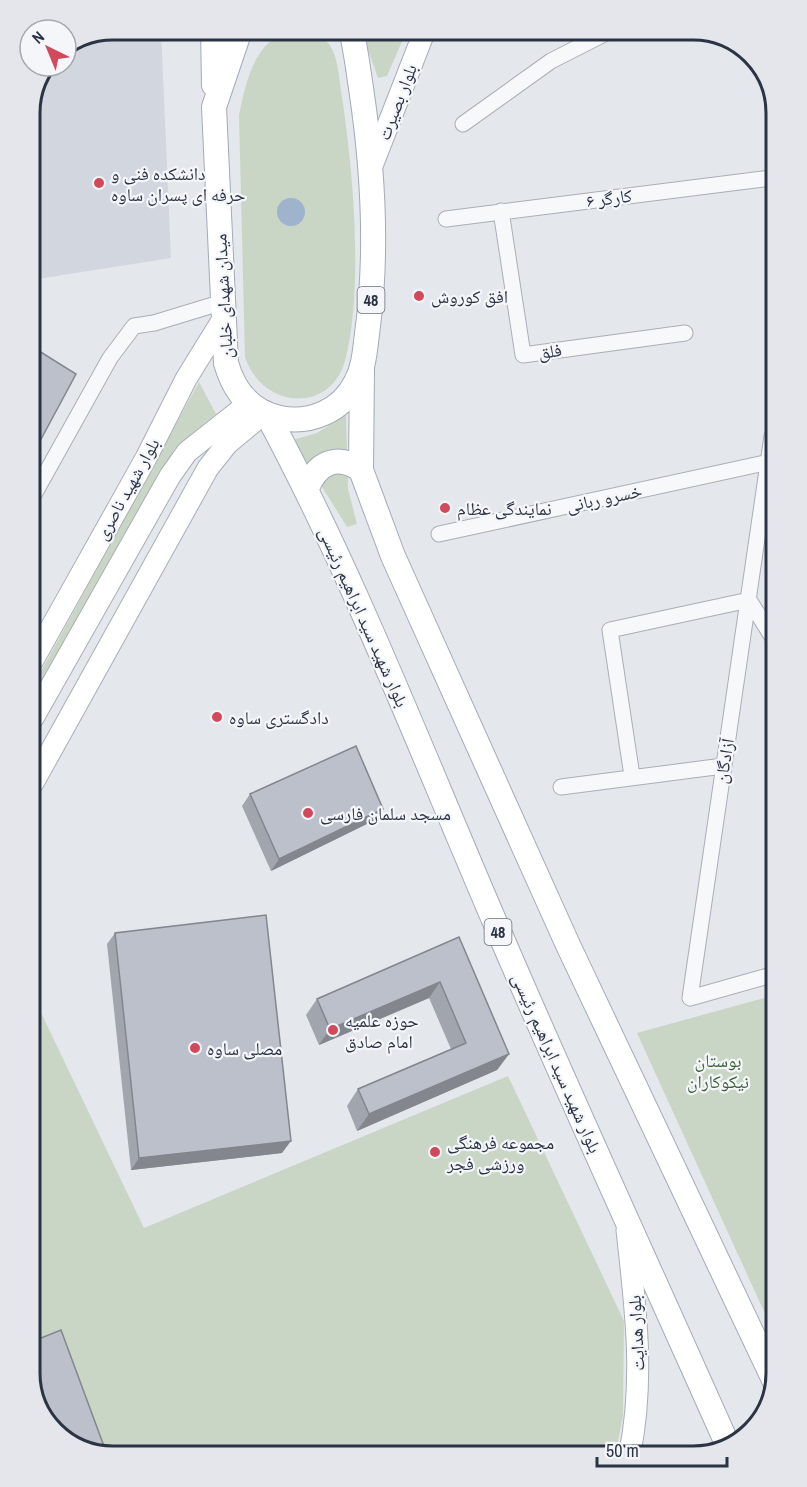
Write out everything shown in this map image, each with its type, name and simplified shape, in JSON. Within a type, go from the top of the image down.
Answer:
[{"type":"main road","name":"48","points":[[213,40],[214,107]]},
{"type":"main road","name":"میدان شهدای خلبان","points":[[237,40],[214,107],[226,363],[238,392],[260,411]]},
{"type":"main road","name":"48","points":[[353,40],[367,131],[369,174],[371,303],[362,369],[361,470],[393,556],[568,945],[766,1363]]},
{"type":"main road","name":"بلوار بصیرت","points":[[369,174],[421,41]]},
{"type":"main road","name":"بلوار شهید ناصری","points":[[41,646],[146,458],[223,311]]},
{"type":"main road","name":"48","points":[[260,411],[291,420],[322,414],[347,396],[362,369]]},
{"type":"main road","name":"بلوار شهید ناصری","points":[[41,704],[170,476],[187,452],[260,411]]},
{"type":"main road","name":"بلوار شهید سید ابراهیم رئیسی","points":[[260,411],[307,488],[501,937],[725,1439]]},
{"type":"main road","points":[[41,769],[208,468],[227,444],[260,411]]},
{"type":"main road","points":[[307,488],[312,475],[324,465],[340,462],[361,470]]},
{"type":"main road","name":"بلوار هدایت","points":[[625,1215],[638,1338],[639,1382],[631,1446]]},
{"type":"street","points":[[463,124],[550,61],[590,41]]},
{"type":"street","name":"کارگر ۶","points":[[446,219],[766,179]]},
{"type":"street","name":"فلق","points":[[501,211],[523,355],[685,333]]},
{"type":"street","points":[[41,482],[110,358],[134,326],[223,311]]},
{"type":"street","name":"خسرو ربانی","points":[[439,534],[766,463]]},
{"type":"street","name":"آزادگان","points":[[766,501],[723,766],[690,998],[766,977]]},
{"type":"street","points":[[632,776],[610,630],[749,600],[766,627]]},
{"type":"street","points":[[561,787],[723,766]]},
{"type":"shaded area","name":"دانشکده فنی و حرفه ای پسران ساوه","points":[[113,40],[161,40],[171,258],[41,278],[41,108],[50,78],[78,78],[78,50],[90,44]]},
{"type":"green space","points":[[272,40],[325,40],[329,44],[337,62],[350,159],[355,229],[351,332],[345,361],[337,378],[325,390],[311,397],[296,398],[280,395],[266,387],[254,374],[245,357],[239,115],[254,64]]},
{"type":"green space","points":[[365,40],[402,40],[387,76],[378,78]]},
{"type":"green space","points":[[199,382],[216,414],[175,448],[41,688],[41,671]]},
{"type":"green space","points":[[346,415],[348,489],[357,524],[347,527],[293,440],[317,433]]},
{"type":"green space","name":"بوستان نیکوکاران","points":[[766,997],[766,1316],[637,1033]]},
{"type":"green space","name":"مجموعه فرهنگی ورزشی فجر","points":[[41,1013],[144,1228],[508,1076],[624,1321],[623,1415],[617,1446],[108,1446],[85,1441],[59,1422],[46,1402],[42,1388]]},
{"type":"water","points":[[291,198],[301,202],[305,212],[301,222],[291,226],[281,222],[277,212],[281,202]]},
{"type":"building","points":[[41,352],[76,374],[41,439]]},
{"type":"building","name":"مسجد سلمان فارسی","points":[[356,746],[383,809],[279,859],[250,794]]},
{"type":"building","name":"مصلی ساوه","points":[[266,915],[291,1141],[139,1158],[115,933]]},
{"type":"building","points":[[459,937],[509,1054],[369,1114],[358,1089],[466,1043],[440,982],[330,1029],[317,999]]},
{"type":"building","points":[[61,1330],[104,1446],[90,1443],[73,1434],[59,1422],[50,1410],[42,1388],[41,1338]]},
{"type":"place","name":"دانشکده فنی و حرفه ای پسران ساوه","points":[[99,183]]},
{"type":"place","name":"افق کوروش","points":[[419,296]]},
{"type":"place","name":"نمایندگی عظام","points":[[445,508]]},
{"type":"place","name":"دادگستری ساوه","points":[[217,717]]},
{"type":"place","name":"مسجد سلمان فارسی","points":[[308,813]]},
{"type":"place","name":"حوزه علمیه امام صادق","points":[[333,1030]]},
{"type":"place","name":"مصلی ساوه","points":[[195,1048]]},
{"type":"place","name":"مجموعه فرهنگی ورزشی فجر","points":[[435,1152]]}]
